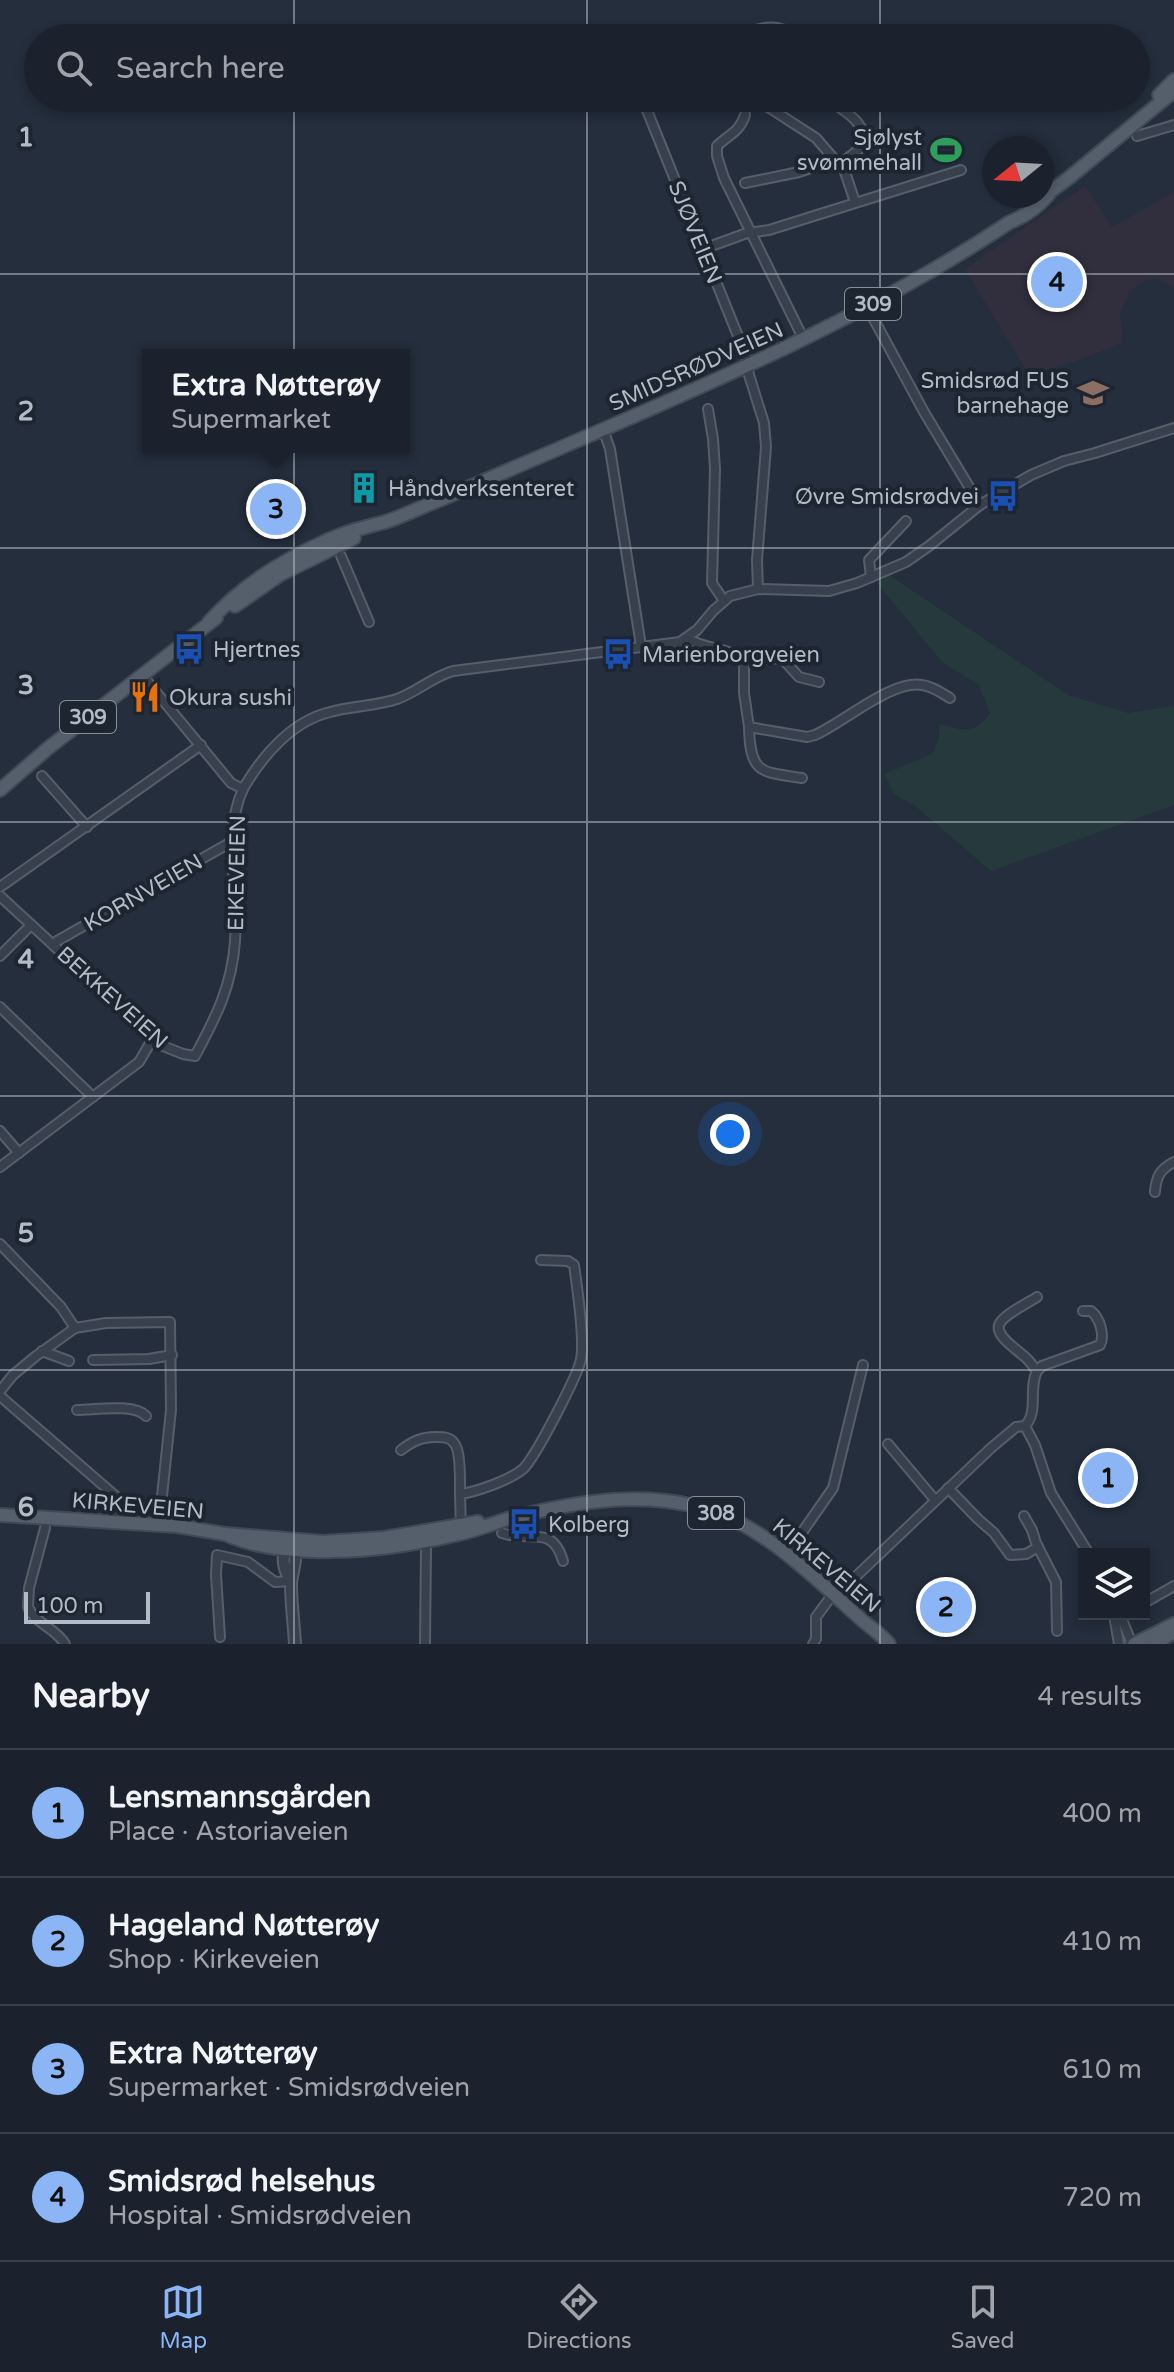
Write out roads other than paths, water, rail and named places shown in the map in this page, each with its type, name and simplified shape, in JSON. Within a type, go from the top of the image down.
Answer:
[{"type":"main road","name":"SMIDSRØDVEIEN","points":[[1150,104],[1174,80]]},
{"type":"main road","name":"SMIDSRØDVEIEN","points":[[0,790],[47,749],[209,622],[232,598],[290,559],[327,540],[387,521],[603,429],[844,320],[1023,217],[1174,91]]},
{"type":"main road","name":"SMIDSRØDVEIEN","points":[[1139,119],[1144,112]]},
{"type":"main road","name":"KIRKEVEIEN","points":[[0,1515],[177,1526],[225,1534],[260,1546],[290,1546],[461,1529],[596,1501],[663,1500],[735,1520],[758,1533],[787,1554],[886,1641],[901,1644]]},
{"type":"main road","points":[[1133,1644],[1174,1624]]},
{"type":"main road","points":[[1155,1644],[1174,1632]]},
{"type":"street","name":"SJØVEIEN","points":[[648,112],[746,356],[764,423],[766,447],[757,560],[758,589]]},
{"type":"street","points":[[776,112],[816,138],[839,162],[855,202]]},
{"type":"street","points":[[745,183],[839,162],[863,146],[864,134],[846,112]]},
{"type":"street","name":"SMIDSRØDVEIEN","points":[[745,115],[734,133],[719,143],[715,150],[724,178],[800,332]]},
{"type":"street","points":[[1137,136],[1174,125]]},
{"type":"street","points":[[703,249],[750,232],[769,230],[961,170]]},
{"type":"street","points":[[872,316],[924,412],[980,505]]},
{"type":"street","points":[[708,409],[715,469],[712,583],[724,601]]},
{"type":"street","points":[[243,789],[280,741],[297,726],[314,717],[390,701],[453,671],[680,642],[724,601],[741,592],[758,589],[829,591],[871,577],[918,554],[980,505],[1031,475],[1064,461],[1174,428]]},
{"type":"street","points":[[603,429],[612,457],[641,646]]},
{"type":"street","points":[[871,577],[869,560],[906,521]]},
{"type":"street","points":[[341,556],[369,622]]},
{"type":"street","points":[[687,638],[701,646],[734,654],[744,661],[782,658],[799,677],[819,682]]},
{"type":"street","points":[[744,661],[749,749],[757,766],[773,774],[802,778]]},
{"type":"street","name":"EIKEVEIEN","points":[[142,675],[231,783],[243,789],[235,813],[233,841],[236,919],[232,973],[225,997],[195,1056]]},
{"type":"street","points":[[749,727],[807,737],[883,696],[914,685],[928,686],[950,698]]},
{"type":"street","points":[[0,887],[201,745]]},
{"type":"street","points":[[42,776],[87,827]]},
{"type":"street","name":"KORNVEIEN","points":[[54,946],[57,941],[106,912],[233,841]]},
{"type":"street","name":"BEKKEVEIEN","points":[[0,896],[153,1038],[168,1049],[195,1056]]},
{"type":"street","points":[[0,956],[31,925]]},
{"type":"street","points":[[0,1007],[93,1097]]},
{"type":"street","points":[[0,1167],[139,1062],[153,1038]]},
{"type":"street","points":[[0,1131],[19,1153]]},
{"type":"street","points":[[1155,1192],[1161,1170],[1174,1162]]},
{"type":"street","points":[[0,1244],[61,1307],[75,1328]]},
{"type":"street","points":[[460,1494],[514,1475],[529,1462],[581,1362],[582,1339],[574,1265],[568,1261],[541,1260]]},
{"type":"street","points":[[1037,1297],[1002,1321],[999,1327],[1005,1340],[1037,1371]]},
{"type":"street","points":[[848,1584],[1010,1431],[1025,1426],[1033,1416],[1032,1382],[1042,1366],[1100,1345],[1103,1336],[1096,1316],[1091,1311],[1083,1311]]},
{"type":"street","points":[[126,1522],[125,1509],[115,1496],[0,1393],[13,1375],[75,1328],[106,1323],[170,1322],[171,1410],[162,1496]]},
{"type":"street","points":[[42,1351],[69,1361]]},
{"type":"street","points":[[93,1360],[149,1359],[172,1355]]},
{"type":"street","points":[[787,1554],[833,1488],[863,1365]]},
{"type":"street","points":[[77,1410],[132,1408],[146,1416]]},
{"type":"street","points":[[1025,1426],[1051,1493],[1085,1548]]},
{"type":"street","points":[[401,1450],[423,1437],[451,1440],[457,1450],[461,1529]]},
{"type":"street","points":[[888,1444],[935,1500]]},
{"type":"street","points":[[948,1488],[994,1533],[1010,1555],[1026,1554],[1038,1547]]},
{"type":"street","points":[[110,1521],[116,1509],[115,1496]]},
{"type":"street","points":[[1024,1516],[1056,1582],[1057,1631]]},
{"type":"street","points":[[45,1528],[29,1588],[28,1607],[38,1621],[57,1633],[65,1644]]},
{"type":"street","points":[[502,1533],[550,1539],[563,1561]]},
{"type":"street","points":[[290,1546],[284,1568],[291,1581],[295,1644]]},
{"type":"street","points":[[425,1644],[426,1548]]},
{"type":"street","points":[[220,1637],[217,1555],[248,1562],[275,1582],[291,1581]]},
{"type":"street","points":[[1150,1600],[1174,1586]]},
{"type":"street","points":[[813,1644],[816,1639],[816,1617],[833,1594]]},
{"type":"street","points":[[1117,1620],[1119,1644]]},
{"type":"street","points":[[1121,1620],[1133,1644]]},
{"type":"place","name":"Sjølyst svømmehall","points":[[946,150]]},
{"type":"place","name":"Smidsrød helsehus","points":[[1057,282]]},
{"type":"place","name":"Smidsrød FUS barnehage","points":[[1093,393]]},
{"type":"place","name":"Håndverksenteret","points":[[364,488]]},
{"type":"place","name":"Øvre Smidsrødvei","points":[[1003,496]]},
{"type":"place","name":"Extra Nøtterøy","points":[[276,509]]},
{"type":"place","name":"Hjertnes","points":[[189,649]]},
{"type":"place","name":"Marienborgveien","points":[[618,654]]},
{"type":"place","name":"Okura sushi","points":[[145,697]]},
{"type":"place","name":"Lensmannsgården","points":[[1108,1478]]},
{"type":"place","name":"Kolberg","points":[[524,1524]]},
{"type":"place","name":"Hageland Nøtterøy","points":[[946,1607]]}]
